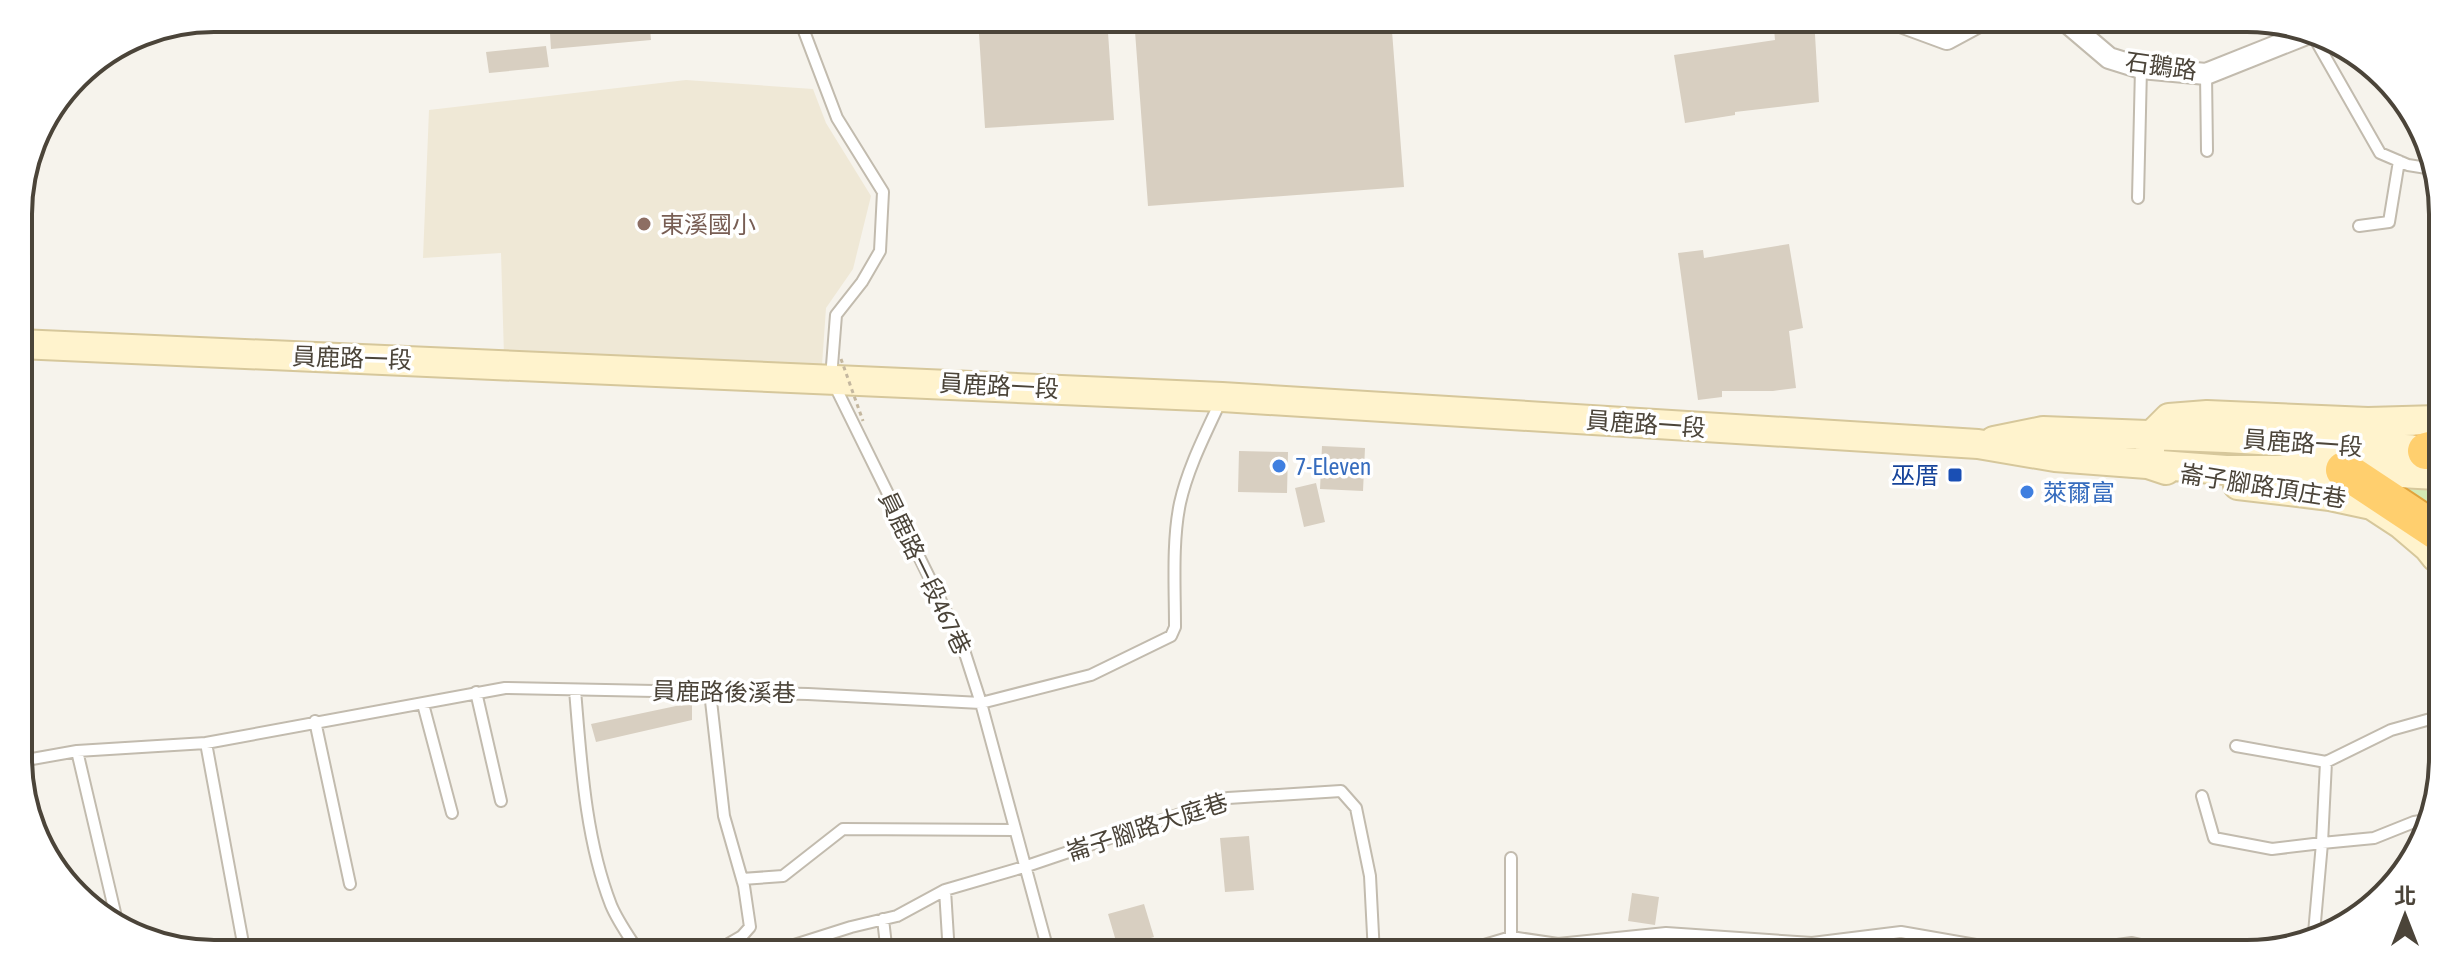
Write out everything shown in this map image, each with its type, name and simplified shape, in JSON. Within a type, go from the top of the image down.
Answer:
[{"type":"highway","points":[[2344,470],[2429,526]]},
{"type":"main road","name":"員鹿路一段","points":[[32,344],[836,369],[1222,397],[1978,444],[2055,457],[2226,470],[2344,470],[2429,450]]},
{"type":"main road","name":"員鹿路一段","points":[[1978,444],[2043,431],[2429,449]]},
{"type":"main road","name":"崙子腳路頂庄巷","points":[[2152,435],[2148,464],[2196,480],[2330,496],[2372,505],[2429,548]]},
{"type":"street","points":[[1928,32],[1947,39],[1960,32]]},
{"type":"street","name":"石鵝路","points":[[2078,32],[2109,58],[2141,68],[2206,74],[2296,39]]},
{"type":"lane","points":[[804,32],[837,118],[883,192],[880,251],[862,282],[836,315],[836,369]]},
{"type":"lane","points":[[2322,49],[2380,153],[2423,167]]},
{"type":"lane","points":[[2138,198],[2141,68]]},
{"type":"lane","points":[[2206,74],[2207,151]]},
{"type":"lane","points":[[2359,226],[2389,222],[2399,161]]},
{"type":"lane","name":"員鹿路一段467巷","points":[[836,369],[962,644],[981,703],[1024,867]]},
{"type":"lane","name":"員鹿路後溪巷","points":[[32,759],[77,751],[206,743],[505,688],[808,694],[981,703],[1091,675],[1171,636],[1175,627],[1175,564],[1180,504],[1193,463],[1222,397]]},
{"type":"lane","points":[[575,690],[582,773],[596,853],[612,907],[632,940]]},
{"type":"lane","points":[[476,692],[501,801]]},
{"type":"lane","points":[[710,692],[724,816],[742,879],[750,927],[735,940]]},
{"type":"lane","points":[[423,704],[452,813]]},
{"type":"lane","points":[[2236,746],[2326,762],[2391,730],[2429,719]]},
{"type":"lane","points":[[315,721],[350,884]]},
{"type":"lane","points":[[206,743],[242,940]]},
{"type":"lane","points":[[77,751],[114,910]]},
{"type":"lane","points":[[2315,926],[2326,762]]},
{"type":"lane","name":"崙子腳路大庭巷","points":[[810,940],[897,916],[945,890],[1024,867],[1228,798],[1341,791],[1356,808],[1362,835],[1370,876],[1373,940]]},
{"type":"lane","points":[[2202,796],[2214,838],[2272,849],[2374,838],[2417,821]]},
{"type":"lane","points":[[742,879],[783,876],[843,829],[1015,830]]},
{"type":"lane","points":[[1511,858],[1511,937]]},
{"type":"lane","points":[[1024,867],[1045,940]]},
{"type":"lane","points":[[945,890],[948,940]]},
{"type":"lane","points":[[883,919],[885,940]]},
{"type":"lane","points":[[1836,940],[1901,932],[1947,940]]},
{"type":"lane","points":[[1597,940],[1666,933],[1768,940]]},
{"type":"lane","points":[[1501,940],[1511,937],[1531,940]]},
{"type":"path","points":[[836,369],[863,421]]},
{"type":"shaded area","name":"東溪國小","points":[[686,80],[813,89],[826,123],[871,196],[853,269],[826,308],[822,365],[504,356],[501,253],[423,258],[429,110]]},
{"type":"green space","points":[[2395,488],[2429,490],[2429,510]]},
{"type":"building","points":[[550,32],[650,32],[651,40],[551,49]]},
{"type":"building","points":[[979,32],[1108,32],[1114,120],[985,128]]},
{"type":"building","points":[[1135,32],[1392,32],[1404,187],[1148,206]]},
{"type":"building","points":[[1774,32],[1815,32],[1819,102],[1735,112],[1735,115],[1685,123],[1674,55],[1775,40]]},
{"type":"building","points":[[546,46],[549,67],[489,73],[486,52]]},
{"type":"building","points":[[1789,244],[1803,328],[1789,331],[1796,388],[1722,391],[1722,397],[1698,400],[1678,253],[1703,250],[1704,258]]},
{"type":"building","points":[[1322,446],[1365,448],[1363,491],[1320,489]]},
{"type":"building","points":[[1239,451],[1288,452],[1287,493],[1238,492]]},
{"type":"building","points":[[1316,483],[1325,522],[1304,527],[1295,488]]},
{"type":"building","points":[[692,705],[692,720],[596,742],[591,724]]},
{"type":"building","points":[[1249,836],[1254,890],[1225,892],[1220,838]]},
{"type":"building","points":[[1632,893],[1659,897],[1655,925],[1628,921]]},
{"type":"building","points":[[1144,904],[1154,937],[1116,940],[1108,914]]},
{"type":"place","name":"東溪國小","points":[[644,224]]},
{"type":"place","name":"7-Eleven","points":[[1279,466]]},
{"type":"place","name":"巫厝","points":[[1955,475]]},
{"type":"place","name":"萊爾富","points":[[2027,492]]}]
